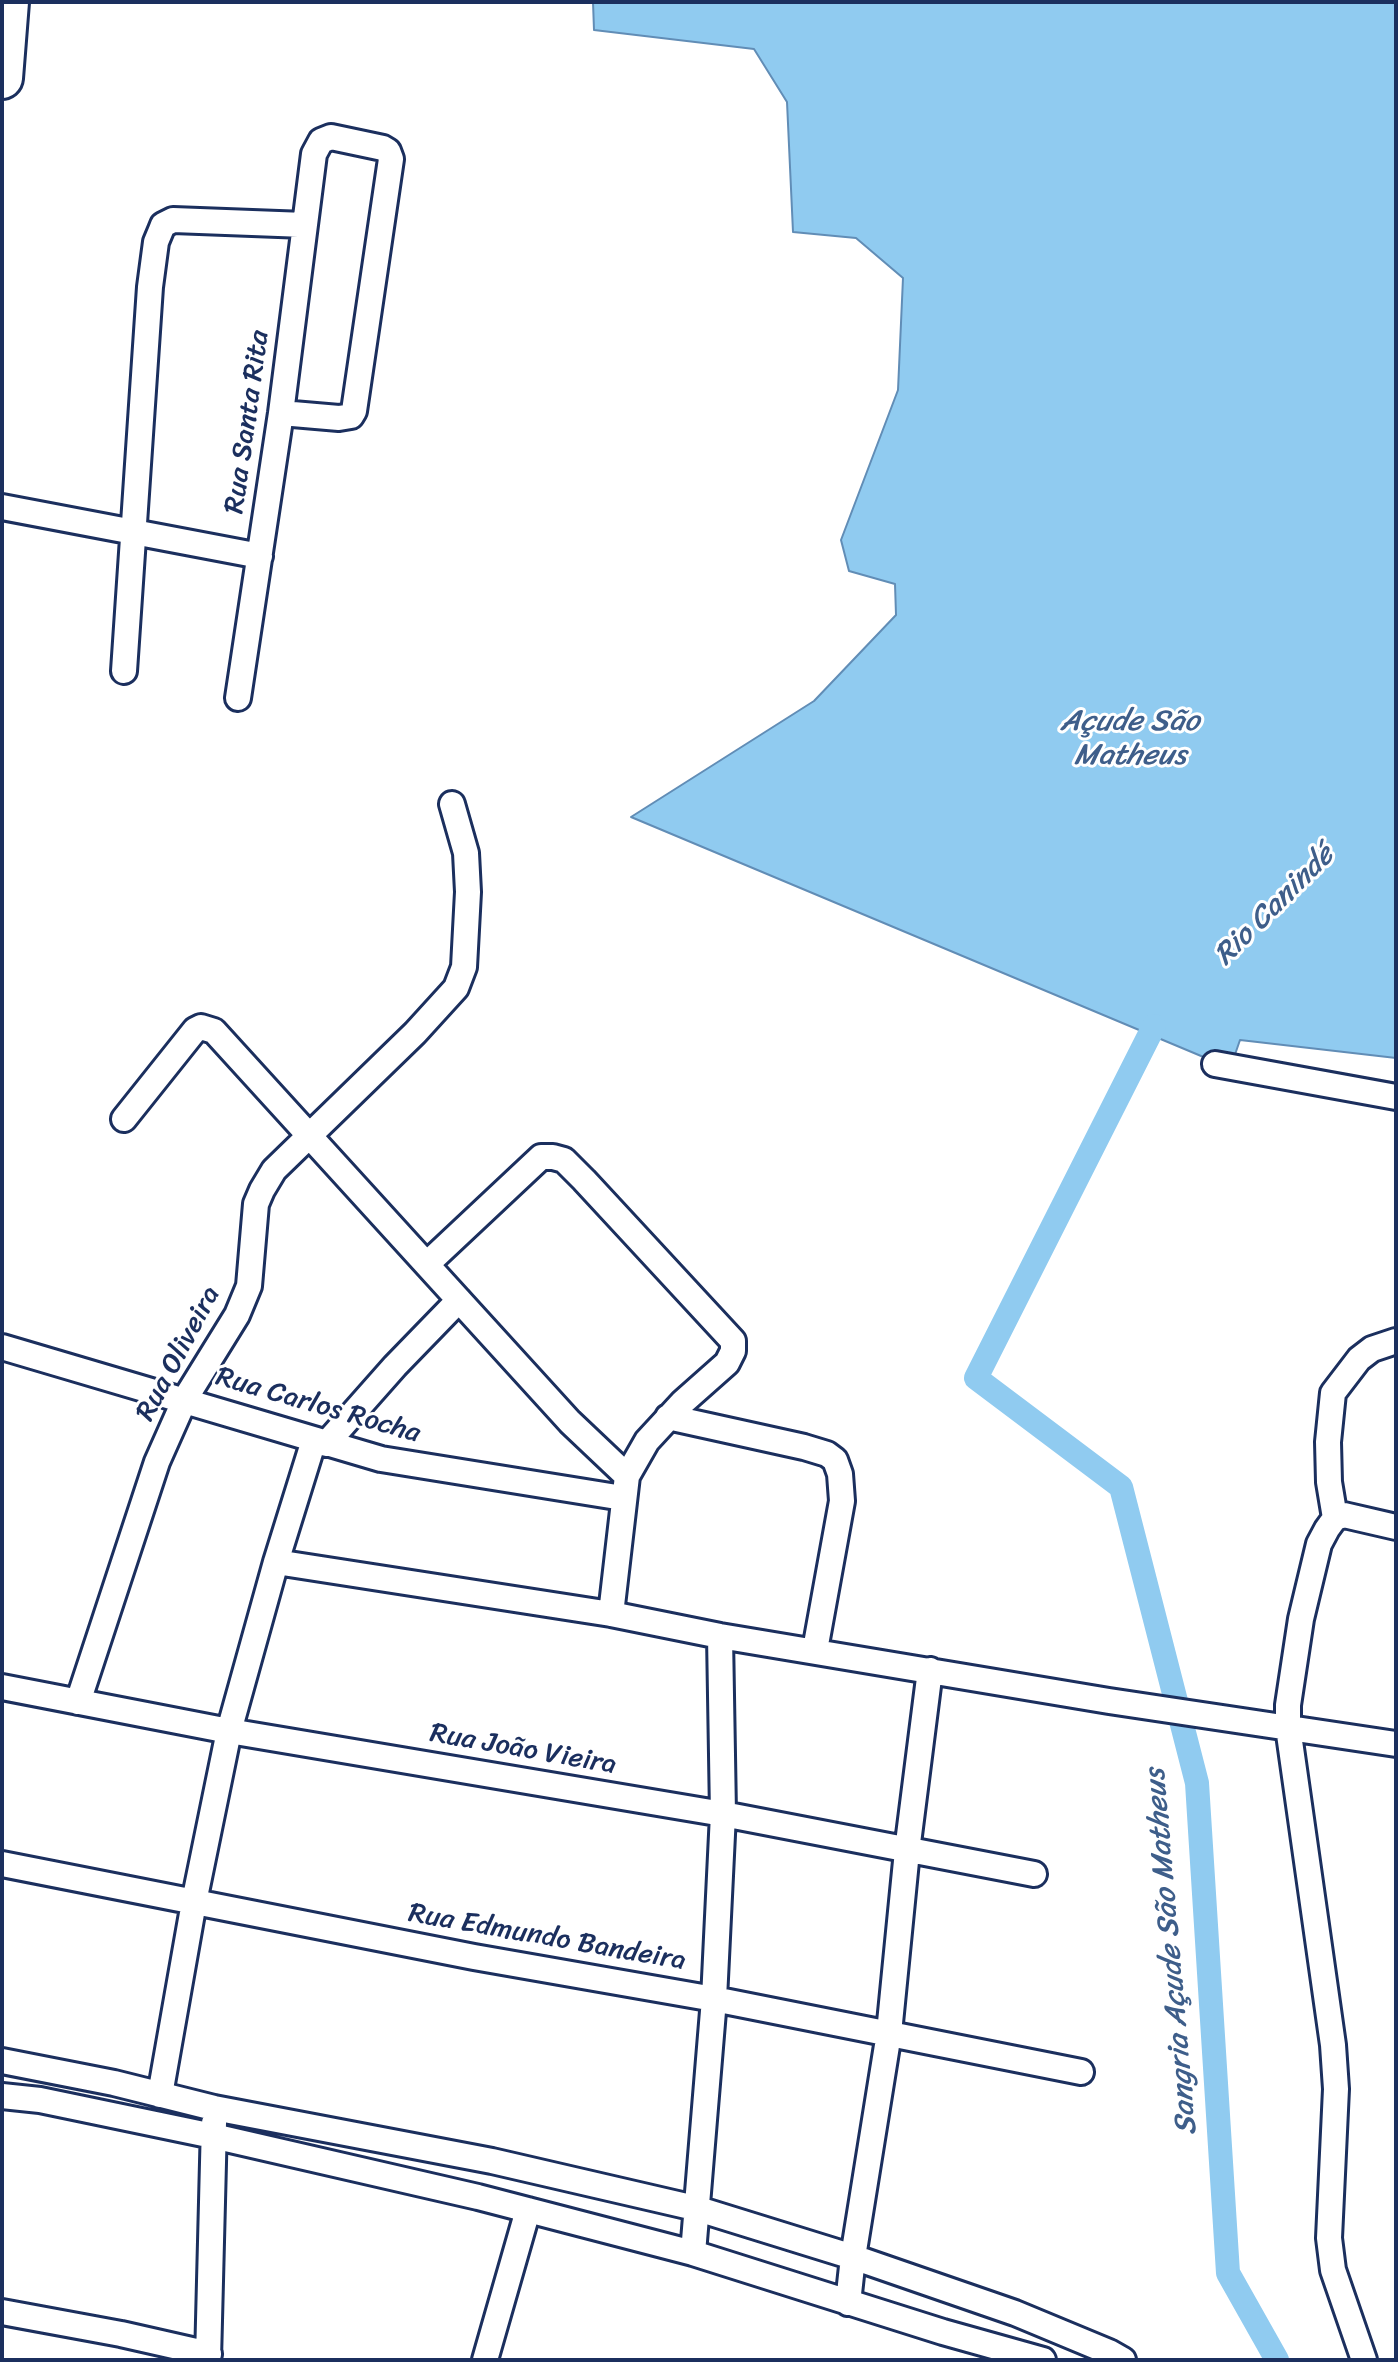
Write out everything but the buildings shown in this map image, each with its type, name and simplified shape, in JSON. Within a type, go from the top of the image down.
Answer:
[{"type":"main road","points":[[2,78],[8,2]]},
{"type":"street","name":"Rua Santa Rita","points":[[238,698],[281,413],[314,154],[321,141],[331,137],[383,148],[391,159],[354,411],[351,416],[339,418],[281,413]]},
{"type":"street","points":[[124,671],[150,287],[156,242],[163,225],[173,220],[305,225]]},
{"type":"street","points":[[2,507],[260,556]]},
{"type":"street","name":"Rua Oliveira","points":[[78,1702],[157,1462],[185,1399],[237,1315],[249,1286],[256,1204],[262,1190],[274,1170],[415,1033],[456,988],[466,952],[468,892],[466,853],[452,804]]},
{"type":"street","points":[[124,1119],[188,1037],[201,1027],[219,1035],[570,1422],[625,1487]]},
{"type":"street","points":[[1215,1064],[1396,1097]]},
{"type":"street","points":[[427,1264],[541,1157],[553,1157],[564,1160],[733,1341],[733,1351],[727,1363],[668,1417],[647,1441],[625,1487],[611,1614]]},
{"type":"street","points":[[160,2095],[194,1902],[229,1731],[276,1562],[320,1442],[459,1300]]},
{"type":"street","points":[[1335,1518],[1329,1482],[1328,1442],[1333,1393],[1359,1359],[1372,1349],[1396,1341]]},
{"type":"street","name":"Rua Carlos Rocha","points":[[2,1347],[185,1399],[320,1442],[409,1464],[625,1487]]},
{"type":"street","points":[[668,1417],[804,1447],[827,1454],[835,1460],[840,1474],[842,1501],[815,1650]]},
{"type":"street","points":[[1364,2360],[1333,2270],[1329,2238],[1336,2089],[1333,2045],[1288,1727],[1293,1664],[1319,1544],[1335,1518],[1344,1515],[1396,1527]]},
{"type":"street","points":[[276,1562],[611,1614],[720,1636],[1109,1701],[1396,1744]]},
{"type":"street","points":[[693,2253],[714,1999],[723,1814],[720,1636]]},
{"type":"street","points":[[848,2303],[889,2033],[907,1851],[930,1670]]},
{"type":"street","name":"Rua João Vieira","points":[[2,1687],[229,1731],[723,1814],[1034,1874]]},
{"type":"street","name":"Rua Edmundo Bandeira","points":[[2,1864],[1081,2072]]},
{"type":"street","points":[[2,2061],[214,2108],[492,2161],[695,2208],[853,2257],[1015,2313],[1123,2360]]},
{"type":"street","points":[[2,2096],[40,2100],[213,2136],[528,2210],[693,2253],[848,2303],[1043,2360]]},
{"type":"street","points":[[2,2312],[121,2334],[208,2357],[214,2108]]},
{"type":"street","points":[[485,2360],[528,2210]]},
{"type":"water","name":"Açude São Matheus","points":[[593,2],[1396,2],[1396,1058],[1240,1040],[1231,1066],[1213,1061],[631,817],[814,701],[896,615],[895,584],[849,571],[841,540],[898,390],[903,278],[856,238],[793,232],[787,102],[754,49],[594,30]]},
{"type":"waterway","name":"Sangria Açude São Matheus","points":[[1154,1026],[976,1378],[1121,1487],[1197,1783],[1228,2273],[1277,2360]]},
{"type":"water label","name":"Rio Canindé","points":[[1275,906]]}]
